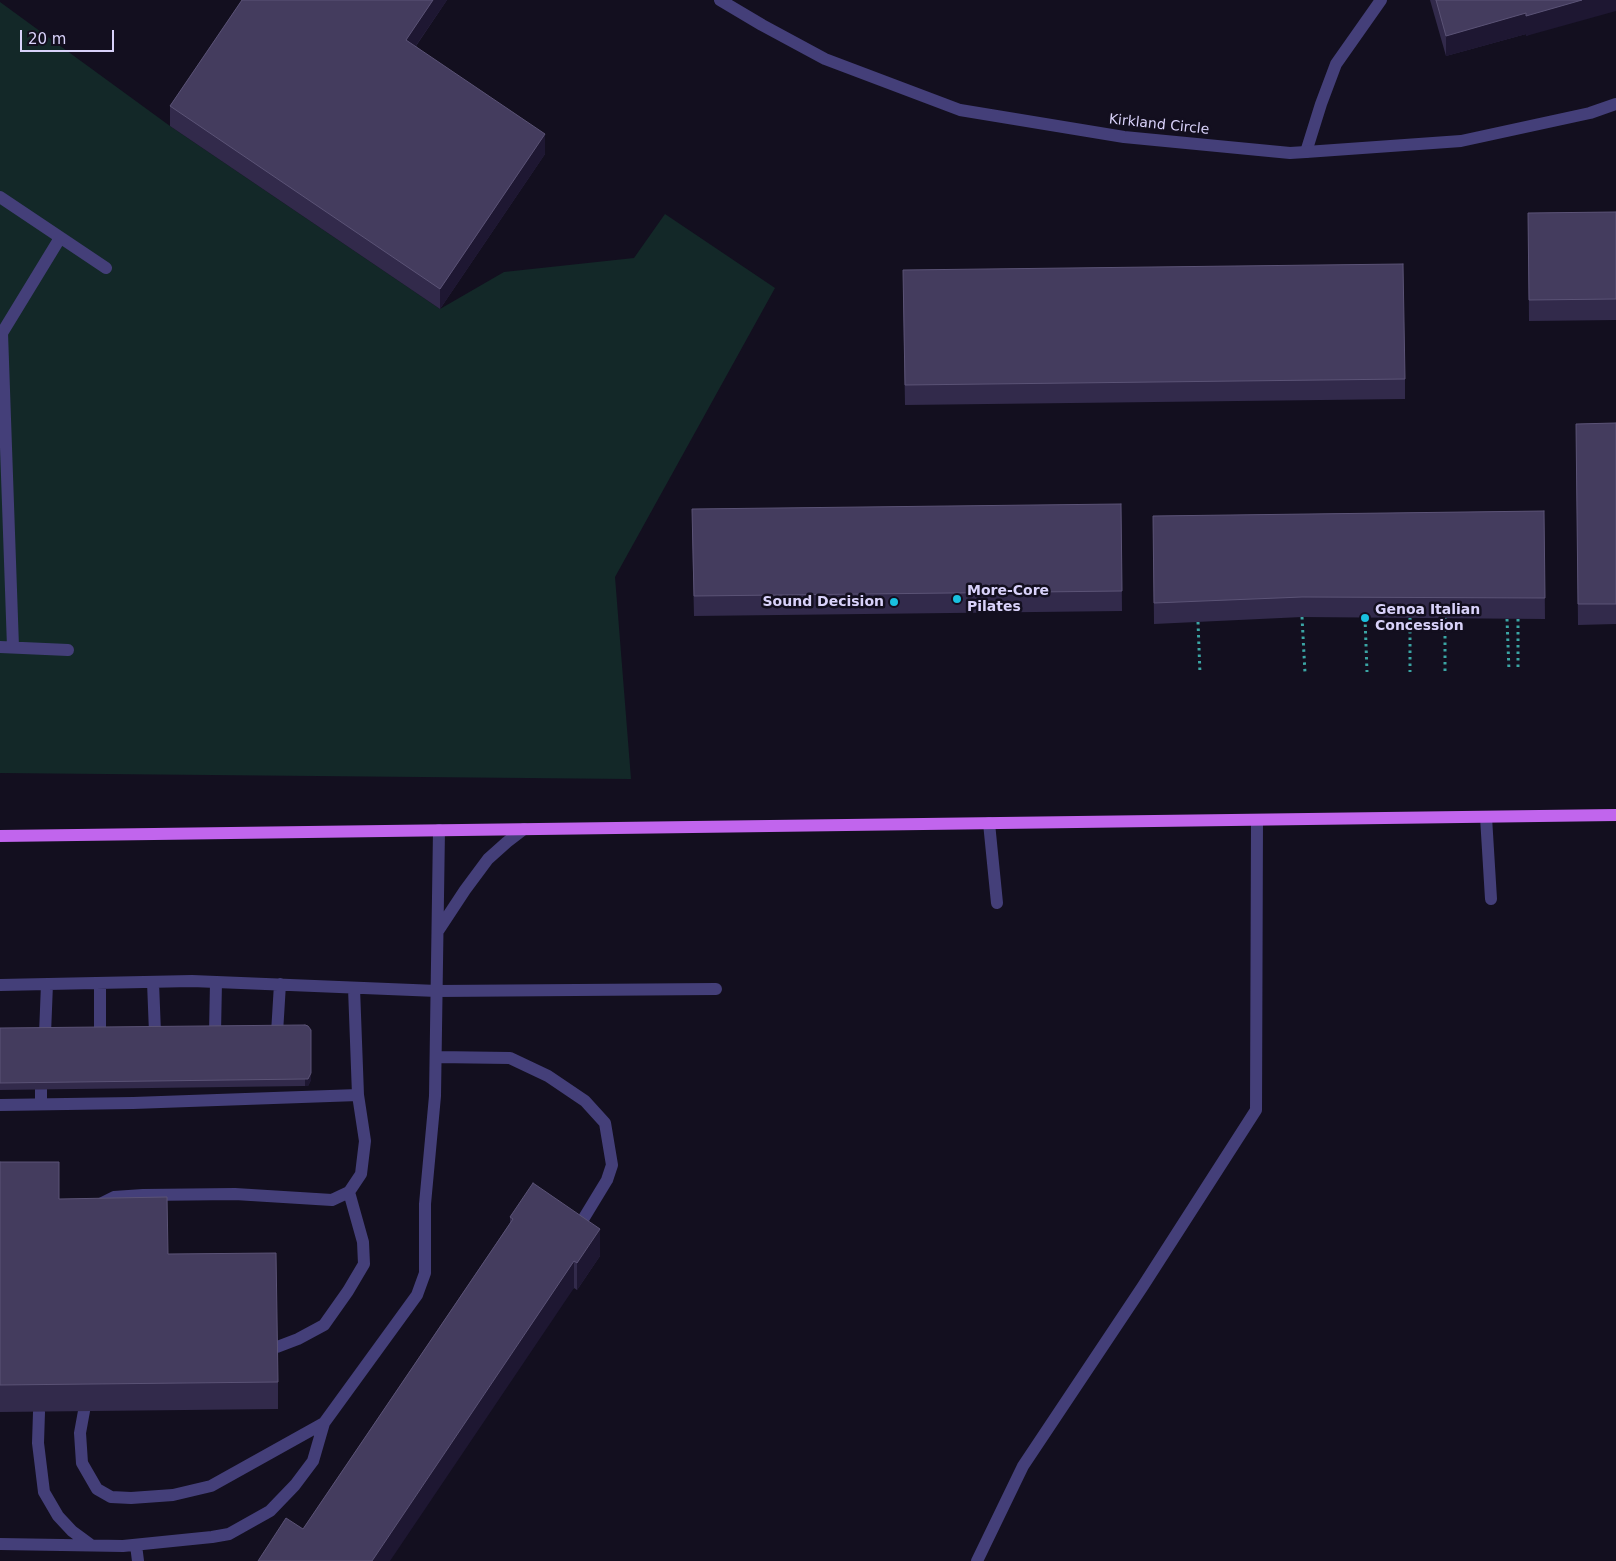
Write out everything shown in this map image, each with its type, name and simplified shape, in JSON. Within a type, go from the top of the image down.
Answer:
[{"type":"main road","points":[[0,836],[1616,815]]},
{"type":"street","name":"Kirkland Circle","points":[[720,0],[736,4],[762,25],[825,59],[960,110],[1124,137],[1290,153],[1306,152],[1461,141],[1590,113],[1616,104]]},
{"type":"street","points":[[1306,152],[1336,64],[1381,0]]},
{"type":"street","points":[[0,198],[106,268]]},
{"type":"street","points":[[60,238],[1,333],[6,647],[68,650]]},
{"type":"street","points":[[1486,816],[1491,899]]},
{"type":"street","points":[[977,1561],[1023,1466],[1148,1278],[1256,1110],[1257,820]]},
{"type":"street","points":[[989,824],[996,903]]},
{"type":"street","points":[[438,931],[465,890],[488,860],[524,829]]},
{"type":"street","points":[[0,1544],[136,1545],[229,1534],[270,1511],[295,1486],[313,1461],[324,1423],[416,1295],[425,1273],[425,1204],[435,1096],[439,830]]},
{"type":"street","points":[[153,982],[155,1033]]},
{"type":"street","points":[[0,985],[216,982],[437,991],[716,989]]},
{"type":"street","points":[[215,1033],[216,982]]},
{"type":"street","points":[[45,1034],[48,984]]},
{"type":"street","points":[[100,984],[100,1035]]},
{"type":"street","points":[[276,1033],[280,984]]},
{"type":"street","points":[[87,1216],[97,1205],[114,1197],[235,1194],[332,1200],[349,1192],[361,1174],[365,1141],[358,1095],[354,988]]},
{"type":"street","points":[[436,1057],[510,1058],[548,1076],[585,1101],[605,1123],[612,1165],[607,1180],[570,1242]]},
{"type":"street","points":[[41,1087],[41,1104]]},
{"type":"street","points":[[215,1087],[216,1100]]},
{"type":"street","points":[[0,1104],[41,1104],[97,1099],[155,1097],[216,1100],[272,1093],[358,1095]]},
{"type":"street","points":[[277,1347],[298,1340],[324,1324],[348,1291],[364,1264],[363,1242],[349,1192]]},
{"type":"street","points":[[84,1411],[80,1433],[82,1463],[97,1490],[111,1497],[174,1495],[212,1486],[324,1423]]},
{"type":"street","points":[[39,1412],[38,1443],[44,1492],[58,1516],[91,1545]]},
{"type":"street","points":[[136,1545],[138,1561]]},
{"type":"path","points":[[1302,617],[1305,673]]},
{"type":"path","points":[[1365,618],[1368,672]]},
{"type":"path","points":[[1410,618],[1410,672]]},
{"type":"path","points":[[1445,618],[1445,672]]},
{"type":"path","points":[[1507,619],[1509,671]]},
{"type":"path","points":[[1518,619],[1518,670]]},
{"type":"path","points":[[1198,622],[1200,674]]},
{"type":"green space","points":[[0,2],[170,126],[440,309],[504,272],[634,258],[665,214],[775,288],[615,577],[631,779],[0,773]]},
{"type":"building","points":[[242,0],[433,0],[406,40],[545,134],[440,289],[170,106]]},
{"type":"building","points":[[1436,0],[1582,0],[1526,16],[1526,13],[1446,36]]},
{"type":"building","points":[[1616,212],[1616,299],[1529,300],[1528,213]]},
{"type":"building","points":[[1403,264],[1405,379],[905,385],[903,270]]},
{"type":"building","points":[[1616,423],[1616,604],[1578,604],[1576,424]]},
{"type":"building","points":[[1121,504],[1122,591],[694,596],[692,509]]},
{"type":"building","points":[[1544,511],[1545,598],[1302,597],[1154,603],[1153,516]]},
{"type":"building","points":[[305,1025],[311,1030],[311,1073],[308,1079],[0,1083],[0,1028]]},
{"type":"building","points":[[0,1162],[59,1162],[59,1199],[167,1197],[168,1254],[276,1253],[278,1382],[0,1385]]},
{"type":"building","points":[[533,1183],[600,1229],[577,1263],[574,1261],[372,1561],[258,1561],[286,1518],[303,1529],[513,1219],[510,1217]]},
{"type":"place","name":"More-Core Pilates","points":[[957,599]]},
{"type":"place","name":"Sound Decision","points":[[894,602]]},
{"type":"place","name":"Genoa Italian Concession","points":[[1365,618]]}]
